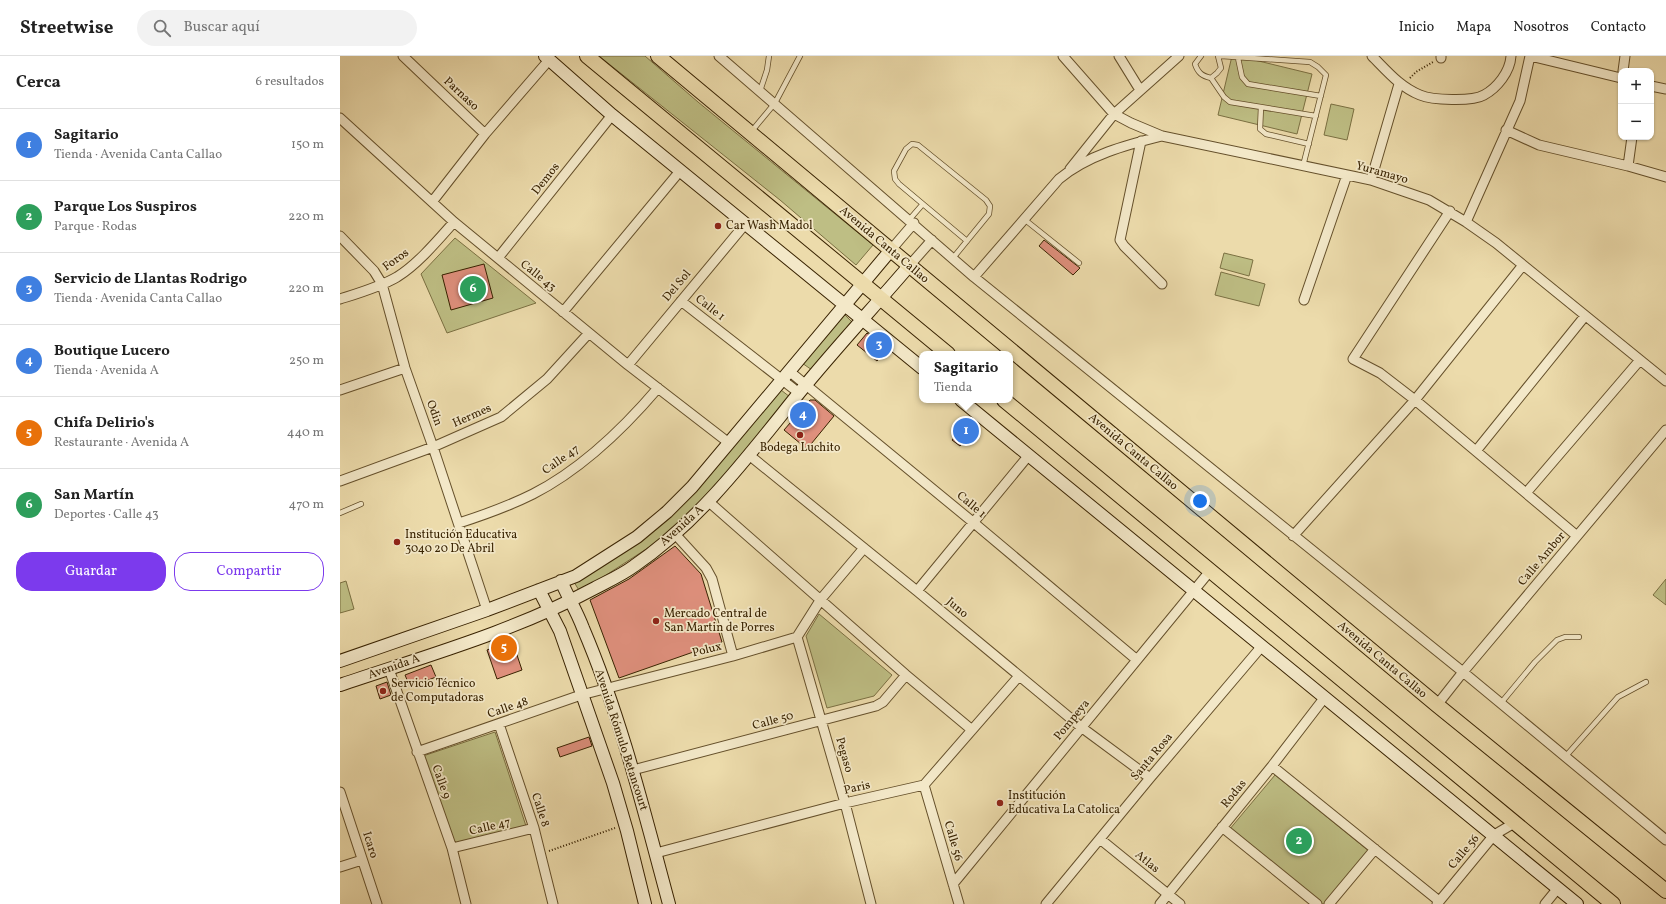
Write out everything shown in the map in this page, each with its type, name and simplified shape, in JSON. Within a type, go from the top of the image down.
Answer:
[{"type":"main road","points":[[587,56],[944,351]]},
{"type":"main road","name":"Avenida Canta Callao","points":[[658,56],[890,251],[1012,351]]},
{"type":"main road","name":"Avenida Canta Callao","points":[[1013,352],[1437,705],[1666,891]]},
{"type":"main road","points":[[1008,403],[1516,822],[1613,904]]},
{"type":"street","name":"Parnaso","points":[[403,56],[485,134]]},
{"type":"street","points":[[719,56],[974,277],[1463,672],[1666,840]]},
{"type":"street","name":"Yuramayo","points":[[1063,56],[1114,114],[1162,136],[1371,180],[1429,200],[1450,211],[1496,243],[1666,381]]},
{"type":"street","points":[[1119,56],[1140,90]]},
{"type":"street","points":[[974,277],[1059,179],[1068,171],[1114,114],[1179,56]]},
{"type":"street","points":[[1372,56],[1401,85],[1420,95],[1432,98],[1454,100],[1483,96],[1501,82],[1511,56]]},
{"type":"street","points":[[1466,222],[1520,101],[1530,56],[1618,77]]},
{"type":"street","points":[[1623,68],[1625,56]]},
{"type":"street","points":[[432,202],[547,58],[612,115],[919,366]]},
{"type":"street","points":[[1371,180],[1401,85]]},
{"type":"street","points":[[1654,87],[1666,89]]},
{"type":"street","name":"Demos","points":[[498,258],[612,115]]},
{"type":"street","name":"Calle 43","points":[[340,118],[454,222],[589,334],[729,443]]},
{"type":"street","points":[[1506,130],[1539,145],[1628,166],[1666,177]]},
{"type":"street","points":[[1068,171],[1098,156],[1141,141],[1162,136]]},
{"type":"street","points":[[1628,166],[1632,140]]},
{"type":"street","points":[[1141,141],[1120,240],[1124,246],[1162,284]]},
{"type":"street","points":[[563,312],[680,171]]},
{"type":"street","points":[[1304,300],[1346,175]]},
{"type":"street","points":[[1450,211],[1353,359],[1380,373],[1415,400],[1577,536]]},
{"type":"street","name":"Foros","points":[[340,299],[382,284],[398,276],[434,245],[454,222]]},
{"type":"street","name":"Avenida A","points":[[340,661],[487,610],[576,576],[636,537],[667,512],[692,487],[890,251],[912,222]]},
{"type":"street","name":"Del Sol","points":[[628,365],[746,223]]},
{"type":"street","name":"Odin","points":[[340,236],[374,272],[382,284],[405,368],[459,523],[487,610]]},
{"type":"street","name":"Avenida A","points":[[340,685],[529,620],[570,601],[633,567],[675,534],[708,502],[803,389],[932,240]]},
{"type":"street","points":[[1293,536],[1415,400],[1523,265]]},
{"type":"street","name":"Calle 1","points":[[681,301],[781,380],[803,389]]},
{"type":"street","points":[[1476,451],[1585,316]]},
{"type":"street","name":"Hermes","points":[[340,481],[433,447],[501,417],[547,378],[589,334]]},
{"type":"street","points":[[1526,493],[1640,360]]},
{"type":"street","points":[[340,390],[405,368]]},
{"type":"street","name":"Calle 1","points":[[789,371],[803,389],[974,523],[1137,660]]},
{"type":"street","name":"Calle 47","points":[[459,523],[499,510],[527,496],[568,472],[612,437],[635,415],[658,388]]},
{"type":"street","points":[[965,403],[1577,904]]},
{"type":"street","name":"Calle Ambor","points":[[1437,705],[1666,430]]},
{"type":"street","name":"Juno","points":[[749,455],[917,591],[1081,727],[1150,778]]},
{"type":"street","points":[[917,591],[1029,455]]},
{"type":"street","points":[[708,502],[906,675],[972,730]]},
{"type":"street","points":[[675,534],[706,568],[712,579],[733,656]]},
{"type":"street","points":[[797,636],[821,600],[864,548]]},
{"type":"street","name":"Pompeya","points":[[953,884],[1210,571]]},
{"type":"street","name":"Avenida Rómulo Betancourt","points":[[561,581],[583,628],[606,688],[633,770],[669,904]]},
{"type":"street","name":"Avenida Rómulo Betancourt","points":[[539,590],[560,631],[613,783],[645,904]]},
{"type":"street","name":"Polux","points":[[606,688],[733,656],[797,636]]},
{"type":"street","name":"Pegaso","points":[[797,636],[845,803],[871,904]]},
{"type":"street","name":"Santa Rosa","points":[[1046,904],[1262,646]]},
{"type":"street","name":"Calle 9","points":[[389,669],[452,848],[466,904]]},
{"type":"street","name":"Calle 50","points":[[633,770],[876,706],[883,702],[906,675]]},
{"type":"street","points":[[924,785],[1019,676]]},
{"type":"street","name":"Calle 48","points":[[417,752],[606,688]]},
{"type":"street","name":"Rodas","points":[[1160,904],[1272,766],[1325,697]]},
{"type":"street","name":"Calle 8","points":[[499,724],[534,828],[553,904]]},
{"type":"street","points":[[1272,766],[1375,849],[1438,903]]},
{"type":"street","name":"Calle 56","points":[[924,785],[959,904]]},
{"type":"street","name":"Paris","points":[[656,853],[845,803],[924,785]]},
{"type":"street","name":"Icaro","points":[[340,792],[377,904]]},
{"type":"street","name":"Calle 56","points":[[1438,903],[1494,835],[1516,822]]},
{"type":"street","points":[[1222,827],[1317,904]]},
{"type":"street","name":"Calle 47","points":[[452,848],[534,828]]},
{"type":"street","name":"Atlas","points":[[1100,839],[1180,904]]},
{"type":"street","points":[[1329,904],[1375,849]]},
{"type":"street","points":[[340,867],[362,860]]},
{"type":"street","points":[[1545,904],[1558,888]]},
{"type":"lane","points":[[760,91],[767,70],[769,56]]},
{"type":"lane","points":[[750,133],[775,103],[800,56]]},
{"type":"lane","points":[[1201,56],[1194,64],[1197,71],[1201,75],[1211,78],[1224,98],[1230,102],[1316,116]]},
{"type":"lane","points":[[1211,78],[1221,68],[1218,56]]},
{"type":"lane","points":[[1221,56],[1310,62],[1326,75],[1303,166]]},
{"type":"lane","points":[[1238,58],[1242,77],[1248,84],[1321,96]]},
{"type":"lane","points":[[1261,107],[1260,129],[1266,134],[1309,144]]},
{"type":"lane","points":[[953,258],[967,241],[989,214],[990,206],[986,200],[918,145],[912,144],[906,148],[894,171],[895,179],[922,205],[967,241]]},
{"type":"lane","points":[[912,222],[922,205]]},
{"type":"lane","points":[[1024,220],[1079,263]]},
{"type":"lane","points":[[340,513],[361,504]]},
{"type":"lane","points":[[1501,703],[1535,662],[1557,640],[1565,637],[1579,637]]},
{"type":"lane","points":[[1565,757],[1618,697],[1646,682]]},
{"type":"path","points":[[1401,85],[1416,72],[1441,57]]},
{"type":"path","points":[[540,854],[625,824]]},
{"type":"green space","points":[[599,56],[645,56],[698,102],[873,245],[856,265],[780,200]]},
{"type":"green space","points":[[1232,56],[1238,56],[1312,74],[1297,134],[1218,115]]},
{"type":"green space","points":[[1331,104],[1354,109],[1347,140],[1324,135]]},
{"type":"green space","points":[[455,238],[536,303],[447,333],[421,274]]},
{"type":"green space","points":[[1224,253],[1253,260],[1249,276],[1220,268]]},
{"type":"green space","points":[[1221,272],[1265,284],[1259,306],[1215,295]]},
{"type":"green space","points":[[844,314],[852,322],[812,370],[802,363]]},
{"type":"green space","points":[[781,390],[790,397],[708,497],[654,544],[580,592],[574,582],[676,512]]},
{"type":"green space","points":[[1666,579],[1666,605],[1653,595]]},
{"type":"green space","points":[[346,581],[354,609],[340,613],[340,583]]},
{"type":"green space","points":[[819,614],[892,675],[874,696],[827,708],[806,636]]},
{"type":"green space","points":[[495,732],[526,826],[454,844],[423,756]]},
{"type":"green space","points":[[1275,775],[1370,852],[1327,904],[1320,904],[1229,830]]},
{"type":"building","points":[[1044,240],[1080,268],[1073,275],[1039,246]]},
{"type":"building","points":[[484,264],[493,298],[451,310],[442,275]]},
{"type":"building","points":[[867,333],[887,349],[877,361],[857,345]]},
{"type":"building","points":[[810,400],[815,400],[834,416],[807,449],[784,430]]},
{"type":"building","points":[[971,418],[978,424],[960,446],[952,440]]},
{"type":"building","name":"Mercado Central de San Martin de Porres","points":[[675,546],[701,574],[722,642],[619,678],[590,600],[629,579]]},
{"type":"building","points":[[512,640],[522,670],[497,679],[487,650]]},
{"type":"building","points":[[431,665],[436,677],[410,687],[405,675]]},
{"type":"building","name":"Servicio Técnico de Computadoras","points":[[387,682],[391,695],[380,699],[376,686]]},
{"type":"building","points":[[589,737],[592,746],[560,757],[557,748]]},
{"type":"place","name":"Car Wash Madol","points":[[718,226]]},
{"type":"place","name":"San Martín","points":[[473,289]]},
{"type":"place","name":"Servicio de Llantas Rodrigo","points":[[879,345]]},
{"type":"place","name":"Boutique Lucero","points":[[803,415]]},
{"type":"place","name":"Sagitario","points":[[966,431]]},
{"type":"place","name":"Bodega Luchito","points":[[800,435]]},
{"type":"place","name":"Institución Educativa 3040 20 De Abril","points":[[397,542]]},
{"type":"place","name":"Mercado Central de San Martin de Porres","points":[[656,621]]},
{"type":"place","name":"Chifa Delirio's","points":[[504,648]]},
{"type":"place","name":"Servicio Técnico de Computadoras","points":[[383,691]]},
{"type":"place","name":"Institución Educativa La Catolica","points":[[1000,803]]},
{"type":"place","name":"Parque Los Suspiros","points":[[1299,841]]}]
